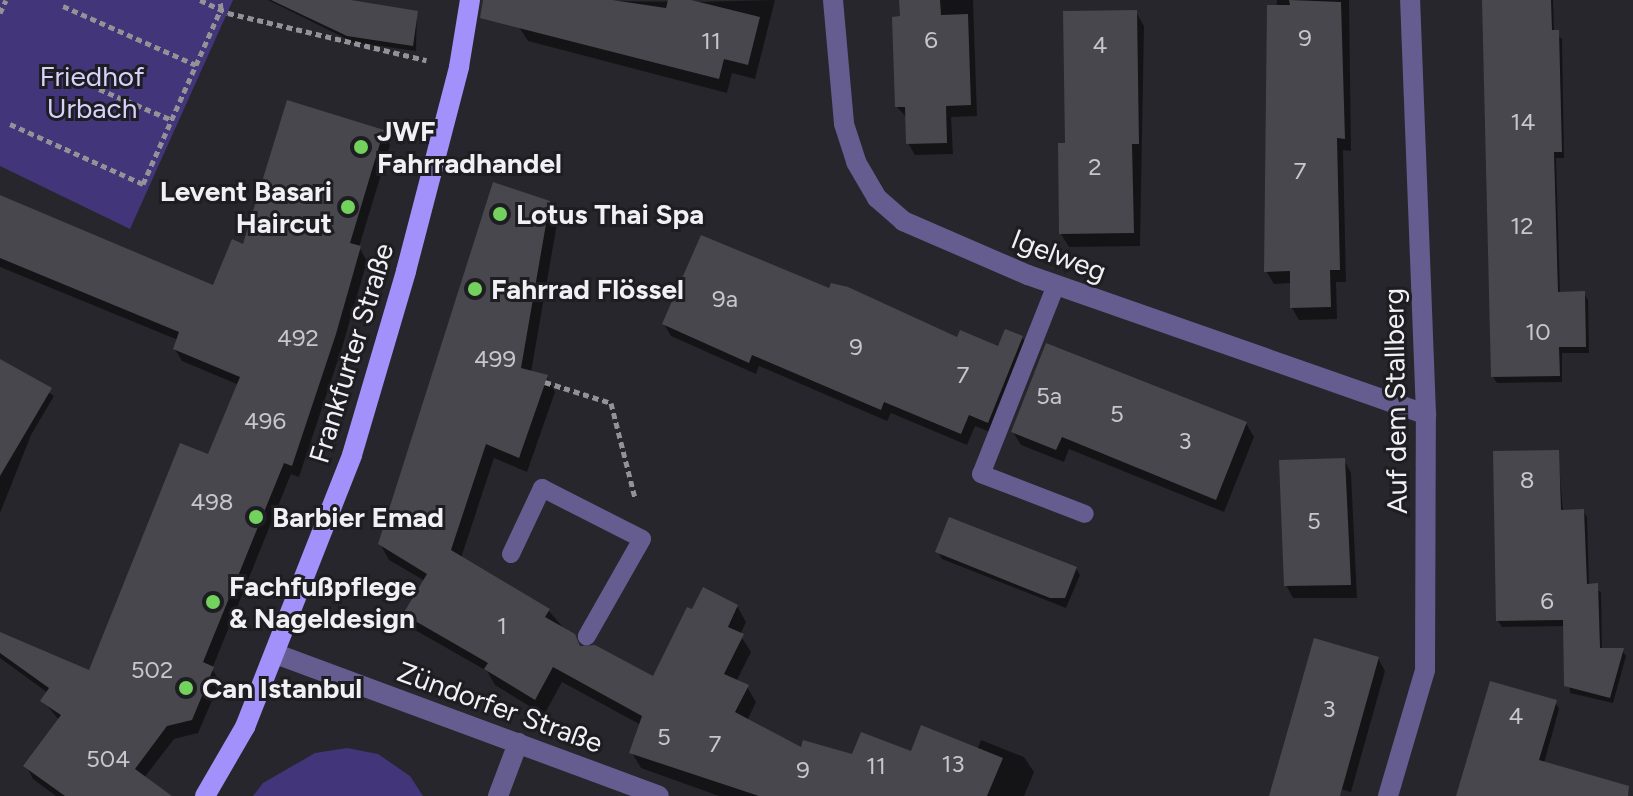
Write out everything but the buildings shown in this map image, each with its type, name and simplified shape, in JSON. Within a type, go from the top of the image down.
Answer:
[{"type":"main road","name":"Frankfurter Straße","points":[[205,796],[245,727],[352,455],[459,67],[470,0]]},
{"type":"street","name":"Igelweg","points":[[833,0],[844,124],[856,162],[877,198],[903,221],[1056,285],[1426,414]]},
{"type":"street","name":"Auf dem Stallberg","points":[[1388,796],[1425,670],[1426,414],[1410,0]]},
{"type":"street","name":"Zündorfer Straße","points":[[276,654],[659,796]]},
{"type":"street","points":[[498,796],[518,743]]},
{"type":"lane","points":[[1056,285],[981,474],[1085,514]]},
{"type":"lane","points":[[511,554],[542,488],[642,539],[587,636]]},
{"type":"path","points":[[0,13],[6,0]]},
{"type":"path","points":[[200,0],[221,9],[459,67]]},
{"type":"path","points":[[10,124],[143,184],[221,9],[220,0]]},
{"type":"path","points":[[63,6],[196,65]]},
{"type":"path","points":[[99,89],[172,120]]},
{"type":"path","points":[[545,382],[611,403],[642,539]]},
{"type":"green space","name":"Friedhof Urbach","points":[[0,0],[233,0],[130,229],[0,166]]},
{"type":"green space","points":[[347,748],[378,754],[410,776],[423,796],[253,796],[263,783],[315,753]]},
{"type":"place","name":"JWF Fahrradhandel","points":[[361,147]]},
{"type":"place","name":"Levent Basari Haircut","points":[[348,207]]},
{"type":"place","name":"Lotus Thai Spa","points":[[500,214]]},
{"type":"place","name":"Fahrrad Flössel","points":[[475,289]]},
{"type":"place","name":"Barbier Emad","points":[[256,517]]},
{"type":"place","name":"Fachfußpflege & Nageldesign","points":[[213,602]]},
{"type":"place","name":"Can Istanbul","points":[[186,688]]}]
